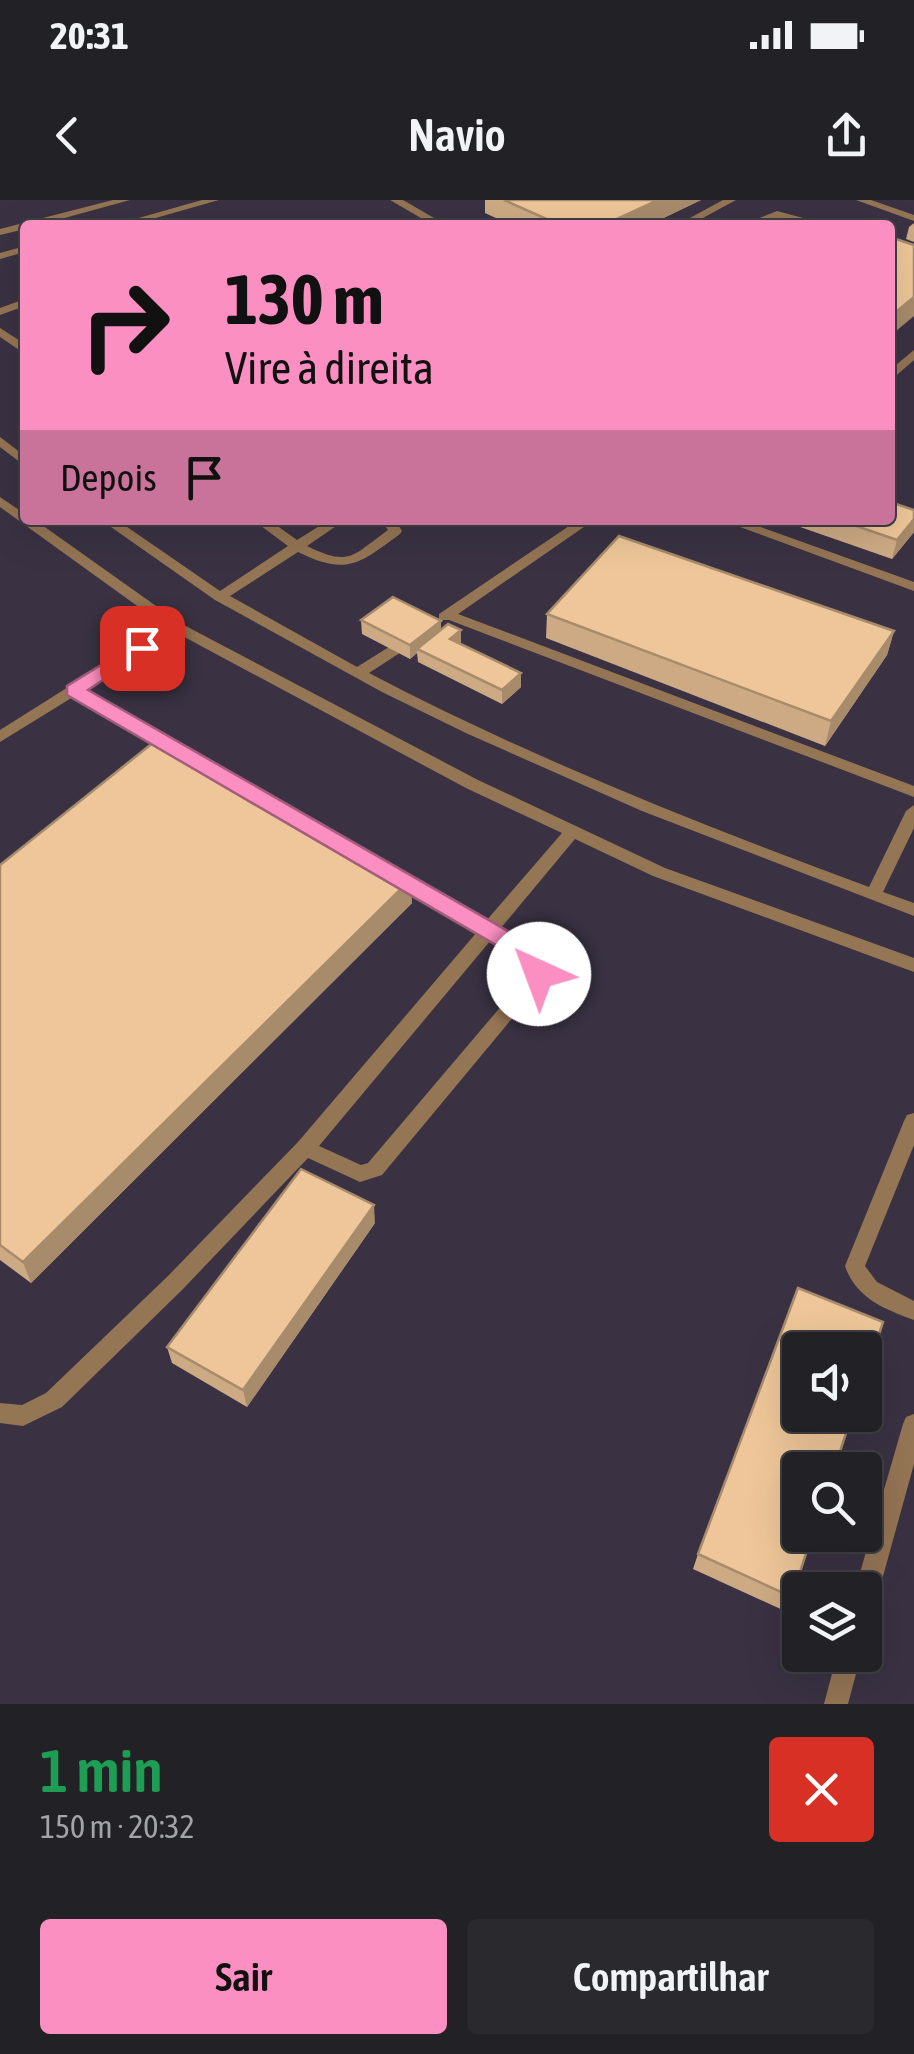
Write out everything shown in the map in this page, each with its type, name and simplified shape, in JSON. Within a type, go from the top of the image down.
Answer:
[{"type":"lane","points":[[46,220],[125,200]]},
{"type":"lane","points":[[137,220],[214,200]]},
{"type":"lane","points":[[395,200],[432,220]]},
{"type":"lane","points":[[692,220],[731,200]]},
{"type":"lane","points":[[861,200],[914,218]]},
{"type":"lane","points":[[760,220],[776,214],[799,220]]},
{"type":"lane","points":[[0,331],[20,346]]},
{"type":"lane","points":[[895,372],[914,354]]},
{"type":"lane","points":[[0,440],[20,458]]},
{"type":"lane","points":[[0,501],[20,516]]},
{"type":"lane","points":[[32,525],[175,626],[572,832],[659,872],[914,966]]},
{"type":"lane","points":[[115,525],[220,597],[429,709],[682,824],[914,910]]},
{"type":"lane","points":[[267,525],[336,567],[346,566],[395,531],[391,525]]},
{"type":"lane","points":[[220,597],[330,525]]},
{"type":"lane","points":[[434,624],[580,525]]},
{"type":"lane","points":[[742,525],[914,587]]},
{"type":"lane","points":[[448,615],[914,792]]},
{"type":"lane","points":[[0,737],[175,626]]},
{"type":"lane","points":[[360,672],[419,634]]},
{"type":"lane","points":[[74,691],[299,821]]},
{"type":"lane","points":[[873,896],[914,811]]},
{"type":"lane","points":[[0,1412],[23,1416],[54,1400],[175,1283],[304,1148],[572,832]]},
{"type":"lane","points":[[304,1148],[360,1174],[386,1158],[539,974],[543,962],[368,862]]},
{"type":"lane","points":[[914,1120],[855,1266],[857,1277],[869,1289],[914,1310]]},
{"type":"lane","points":[[872,1572],[914,1424]]},
{"type":"lane","points":[[836,1704],[844,1672]]},
{"type":"shaded area","points":[[0,200],[914,200],[914,1704],[0,1704]]},
{"type":"building","points":[[504,200],[658,200],[615,220],[549,220]]},
{"type":"building","points":[[895,239],[914,245],[914,297],[895,313]]},
{"type":"building","points":[[895,504],[914,510],[914,519],[897,540],[854,525],[895,525]]},
{"type":"building","points":[[619,536],[894,631],[831,721],[547,614]]},
{"type":"building","points":[[393,597],[441,621],[410,645],[361,620]]},
{"type":"building","points":[[448,624],[461,630],[450,639],[521,673],[502,690],[417,649]]},
{"type":"building","points":[[154,742],[411,879],[23,1262],[0,1245],[0,865]]},
{"type":"building","points":[[301,1169],[374,1205],[243,1390],[167,1347]]},
{"type":"building","points":[[798,1288],[883,1322],[880,1332],[782,1332],[782,1432],[846,1432],[840,1452],[782,1452],[782,1552],[807,1552],[800,1572],[782,1572],[782,1592],[698,1554]]},
{"type":"route","points":[[142,648],[74,691],[543,962],[539,974]]}]
